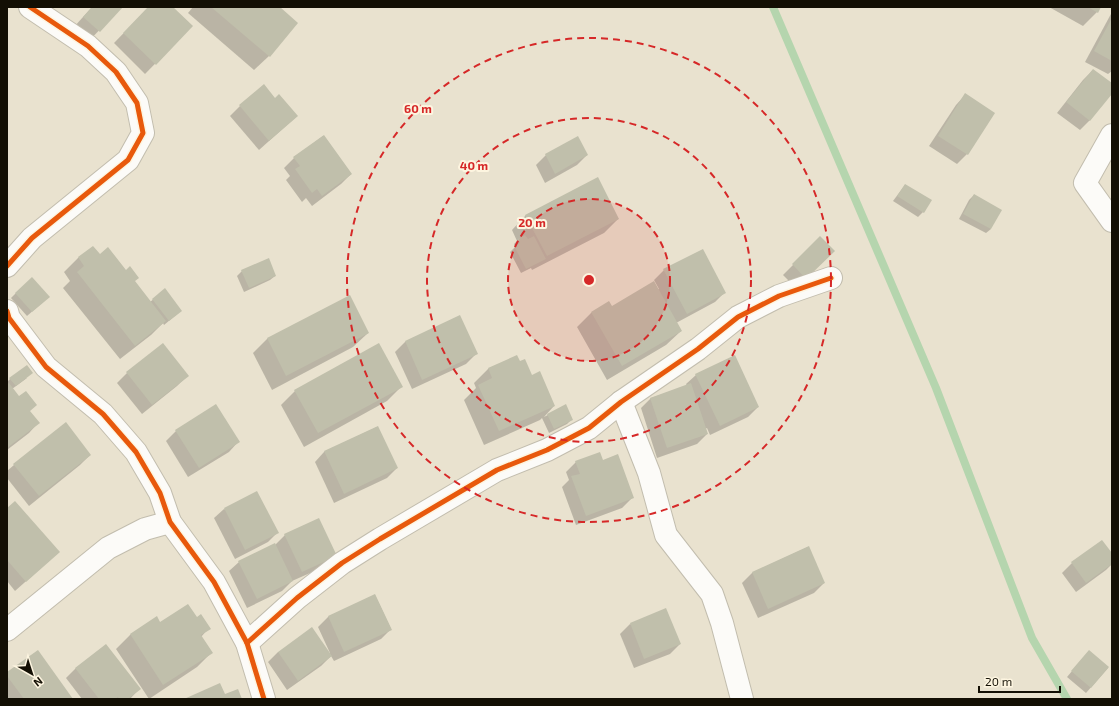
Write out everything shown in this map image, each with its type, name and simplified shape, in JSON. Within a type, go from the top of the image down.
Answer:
[{"type":"street","points":[[7,266],[32,238],[128,160],[144,133],[137,103],[116,72],[88,46],[31,7]]},
{"type":"street","points":[[1112,136],[1086,183],[1112,221]]},
{"type":"street","points":[[247,643],[297,598],[342,563],[497,470],[547,450],[588,428],[621,402],[698,349],[738,317],[779,296],[831,278]]},
{"type":"street","points":[[7,311],[9,318],[46,367],[103,414],[136,452],[160,493],[170,522],[214,582],[247,643],[264,699]]},
{"type":"street","points":[[621,402],[650,473],[666,535],[712,594],[722,623],[742,699]]},
{"type":"street","points":[[7,630],[108,548],[145,528],[170,522]]},
{"type":"building","points":[[92,7],[123,7],[100,32],[83,17]]},
{"type":"building","points":[[148,7],[173,7],[193,26],[156,65],[123,33]]},
{"type":"building","points":[[211,7],[280,7],[298,23],[270,57]]},
{"type":"building","points":[[1088,7],[1101,7],[1098,13]]},
{"type":"building","points":[[1112,18],[1112,61],[1094,51]]},
{"type":"building","points":[[1093,69],[1112,83],[1112,94],[1090,121],[1066,102]]},
{"type":"building","points":[[264,84],[275,98],[279,94],[298,116],[269,141],[239,105]]},
{"type":"building","points":[[965,93],[995,113],[968,155],[938,136]]},
{"type":"building","points":[[324,135],[352,174],[322,196],[317,189],[312,193],[295,169],[300,166],[293,157]]},
{"type":"building","points":[[578,136],[588,155],[555,174],[545,154]]},
{"type":"building","points":[[598,177],[619,219],[547,256],[525,215]]},
{"type":"building","points":[[905,184],[932,200],[924,213],[897,196]]},
{"type":"building","points":[[974,194],[1002,210],[991,229],[963,214]]},
{"type":"building","points":[[525,235],[528,239],[534,236],[546,259],[526,269],[514,246],[520,243],[518,239]]},
{"type":"building","points":[[820,236],[835,251],[806,279],[792,264]]},
{"type":"building","points":[[93,246],[100,254],[108,247],[126,270],[130,266],[139,278],[135,281],[166,321],[135,346],[77,272],[84,266],[78,257]]},
{"type":"building","points":[[703,249],[726,293],[687,314],[663,269]]},
{"type":"building","points":[[269,258],[276,276],[249,288],[241,270]]},
{"type":"building","points":[[32,277],[50,297],[32,312],[15,293]]},
{"type":"building","points":[[654,281],[682,331],[622,366],[591,312],[609,301],[612,306]]},
{"type":"building","points":[[165,288],[182,311],[169,321],[152,299]]},
{"type":"building","points":[[350,295],[369,333],[286,376],[267,338]]},
{"type":"building","points":[[460,315],[478,354],[422,380],[405,341]]},
{"type":"building","points":[[163,343],[189,376],[152,405],[126,372]]},
{"type":"building","points":[[379,343],[403,387],[318,433],[294,390]]},
{"type":"building","points":[[517,355],[520,361],[525,359],[532,375],[540,371],[555,406],[499,431],[478,385],[492,378],[488,368]]},
{"type":"building","points":[[735,355],[759,407],[720,426],[695,374]]},
{"type":"building","points":[[27,365],[33,373],[16,386],[9,378]]},
{"type":"building","points":[[9,383],[19,396],[26,391],[37,405],[30,411],[40,423],[7,448],[7,384]]},
{"type":"building","points":[[691,383],[708,434],[667,448],[650,398]]},
{"type":"building","points":[[216,404],[240,442],[199,468],[175,430]]},
{"type":"building","points":[[566,404],[573,420],[554,429],[547,414]]},
{"type":"building","points":[[66,422],[91,455],[39,496],[13,464]]},
{"type":"building","points":[[378,426],[398,468],[344,494],[324,451]]},
{"type":"building","points":[[600,452],[603,460],[618,454],[634,498],[586,516],[571,476],[580,474],[575,461]]},
{"type":"building","points":[[257,491],[279,533],[245,550],[224,508]]},
{"type":"building","points":[[15,501],[60,552],[26,582],[7,560],[7,508]]},
{"type":"building","points":[[319,518],[337,556],[302,572],[284,534]]},
{"type":"building","points":[[1102,540],[1112,553],[1112,564],[1086,583],[1071,562]]},
{"type":"building","points":[[275,543],[293,581],[257,599],[238,561]]},
{"type":"building","points":[[809,546],[825,583],[768,609],[752,572]]},
{"type":"building","points":[[375,594],[392,630],[344,652],[328,616]]},
{"type":"building","points":[[188,604],[197,617],[201,614],[211,629],[201,635],[213,653],[163,685],[130,634],[157,616],[160,622]]},
{"type":"building","points":[[666,608],[681,644],[644,659],[630,623]]},
{"type":"building","points":[[312,627],[332,656],[298,681],[278,652]]},
{"type":"building","points":[[106,644],[141,689],[128,699],[119,699],[118,697],[115,699],[99,699],[75,668]]},
{"type":"building","points":[[38,650],[73,699],[24,699],[7,676],[7,672]]},
{"type":"building","points":[[1089,650],[1109,667],[1091,688],[1071,671]]},
{"type":"building","points":[[220,683],[225,694],[238,689],[242,699],[184,699]]},
{"type":"waterway","points":[[773,7],[936,388],[1032,638],[1067,699]]},
{"type":"cycle path","points":[[7,266],[32,238],[128,160],[143,133],[137,103],[116,72],[88,46],[30,7]]},
{"type":"cycle path","points":[[247,643],[297,598],[342,563],[380,539],[497,470],[547,450],[589,428],[621,402],[698,349],[738,317],[779,296],[831,278]]},
{"type":"cycle path","points":[[7,311],[9,318],[46,367],[103,414],[136,452],[160,493],[170,522],[214,582],[247,643],[264,699]]}]
